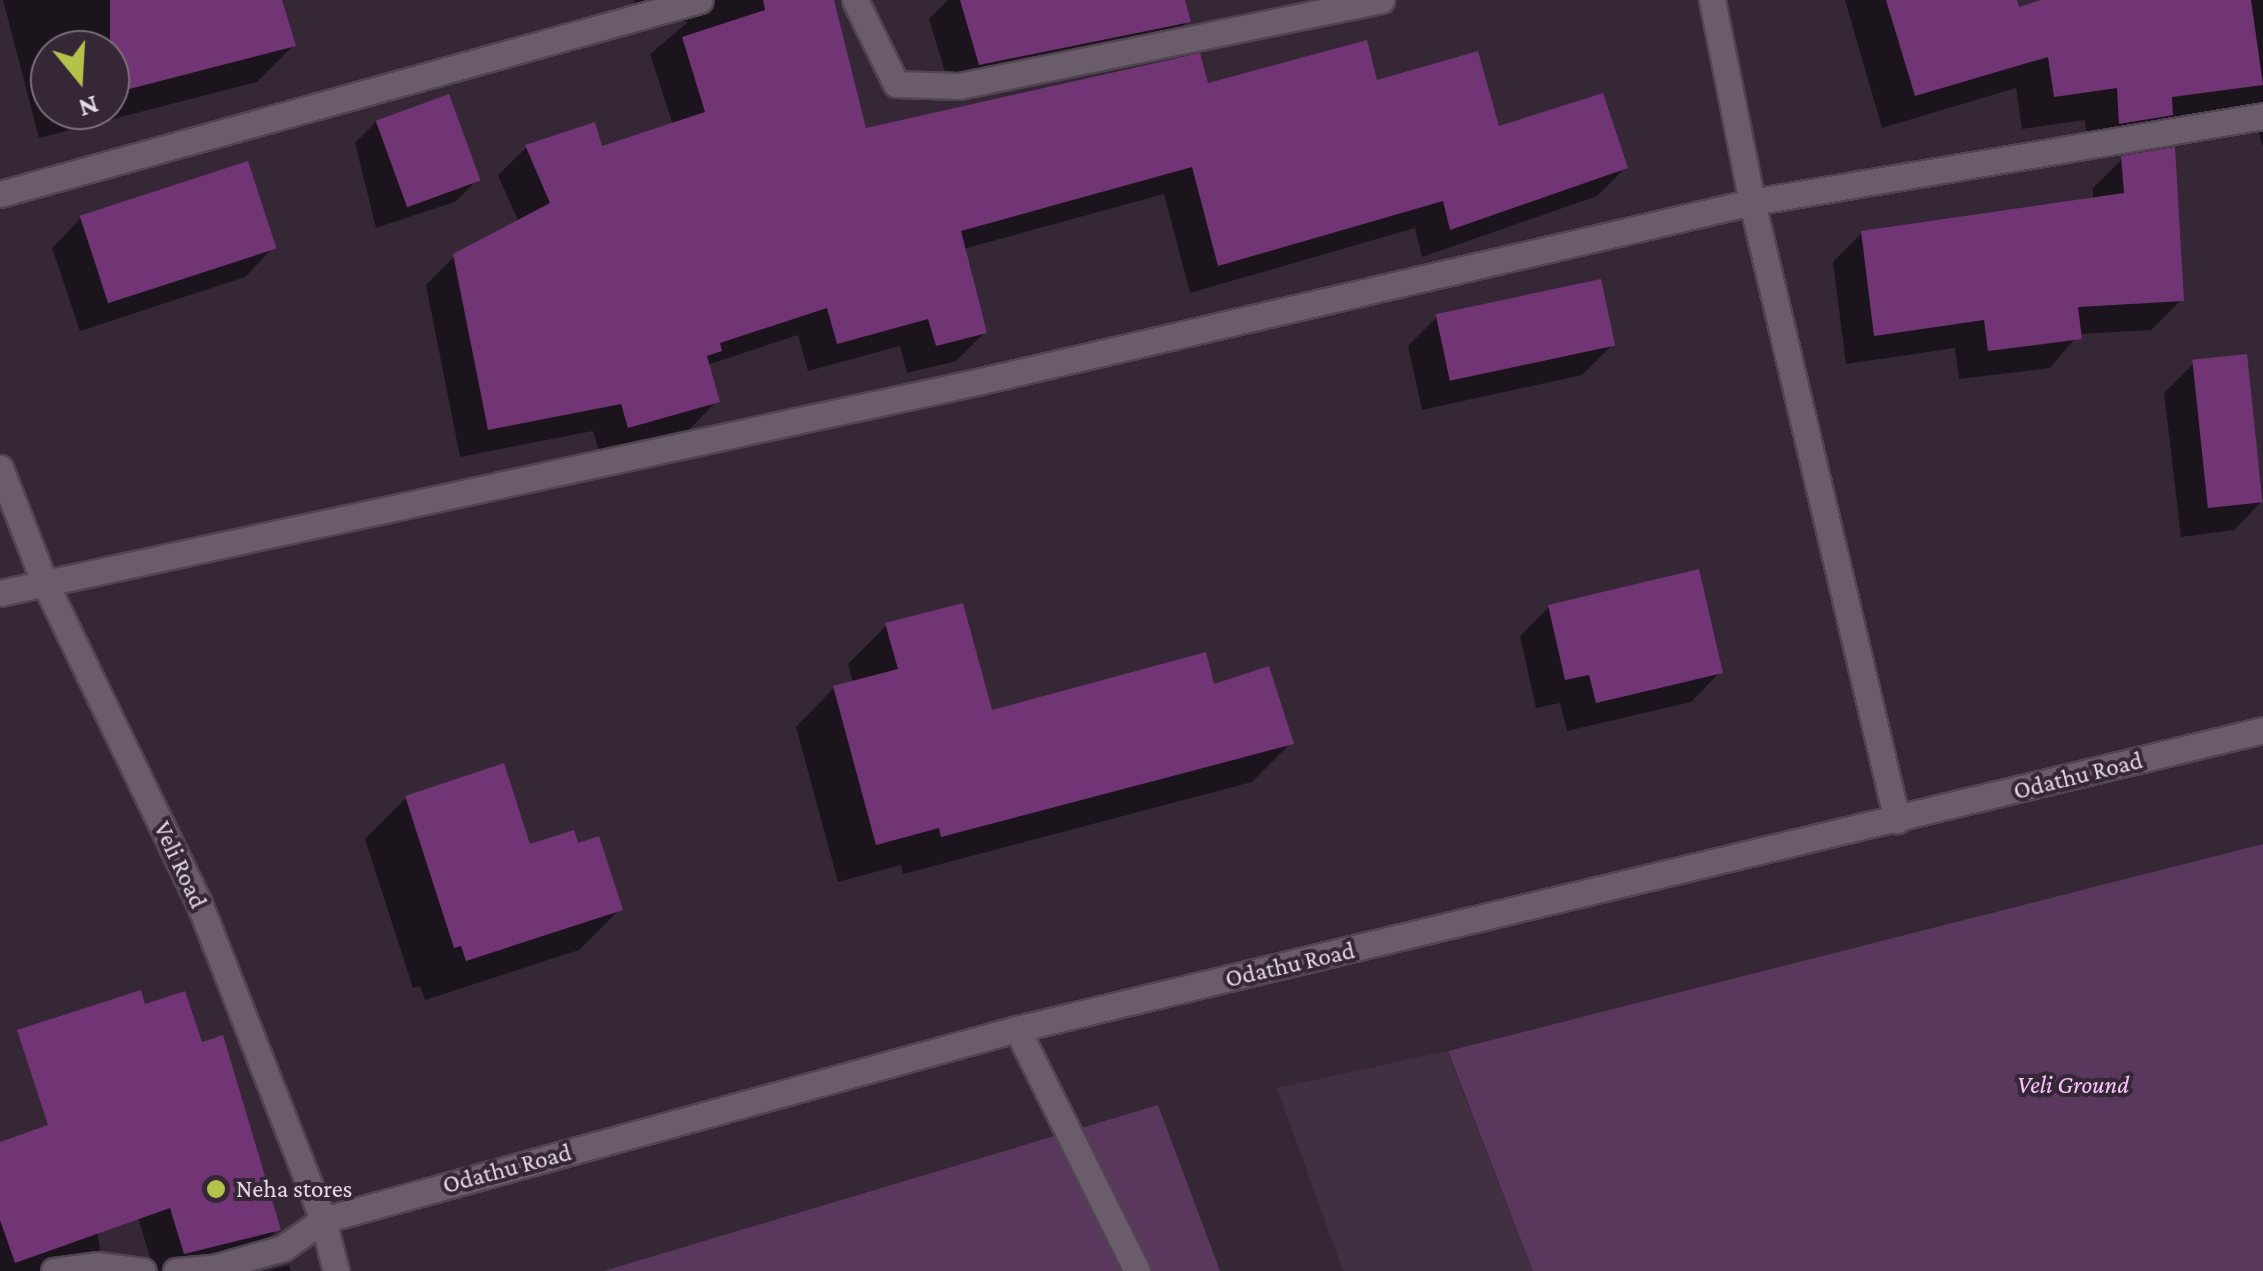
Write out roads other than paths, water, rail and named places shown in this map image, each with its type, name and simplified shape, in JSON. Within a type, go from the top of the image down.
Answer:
[{"type":"street","points":[[0,194],[700,0]]},
{"type":"street","points":[[855,0],[896,84],[959,86],[1382,0]]},
{"type":"street","points":[[1712,0],[1752,202],[1897,820]]},
{"type":"street","points":[[0,593],[44,580],[981,381],[1752,202],[2263,116]]},
{"type":"street","name":"Veli Road","points":[[0,468],[44,580],[199,903],[323,1220],[336,1271]]},
{"type":"street","name":"Odathu Road","points":[[176,1271],[214,1268],[283,1248],[323,1220],[1017,1030],[2263,730]]},
{"type":"street","points":[[1017,1030],[1138,1271]]},
{"type":"street","points":[[54,1271],[97,1265],[143,1271]]},
{"type":"place","name":"Neha stores","points":[[216,1189]]},
{"type":"park label","name":"Veli Ground","points":[[2073,1085]]}]
